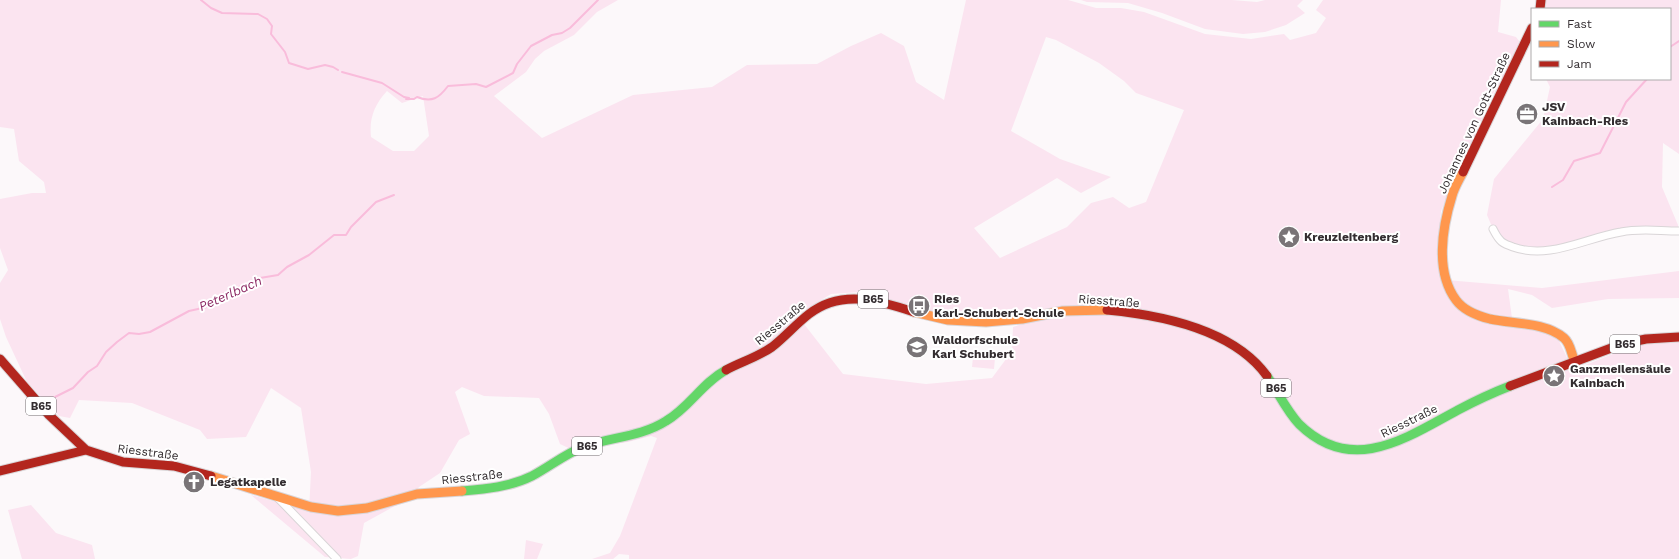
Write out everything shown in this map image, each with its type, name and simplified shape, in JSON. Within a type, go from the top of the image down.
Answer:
[{"type":"main road","name":"Johannes von Gott-Straße","points":[[1531,30],[1452,195],[1446,215],[1444,235],[1444,269],[1451,294],[1458,303],[1468,311],[1490,318],[1545,328],[1561,336],[1567,342],[1574,362]]},
{"type":"main road","name":"Riesstraße","points":[[0,359],[49,415],[86,450],[123,462],[174,466],[315,508],[346,512],[358,510],[412,494],[488,488],[520,482],[532,477],[583,447],[629,437],[655,427],[667,421],[680,410],[710,380],[722,372],[760,355],[773,346],[795,324],[810,312],[828,303],[850,298],[874,299],[916,313],[953,320],[1000,322],[1067,310],[1096,310],[1155,317],[1183,324],[1221,339],[1241,350],[1255,362],[1268,376],[1294,417],[1309,432],[1318,438],[1337,446],[1358,450],[1378,448],[1395,444],[1472,402],[1616,346],[1645,339],[1679,337]]},
{"type":"main road","points":[[0,471],[86,450]]},
{"type":"street","points":[[1493,229],[1499,240],[1506,245],[1530,252],[1544,252],[1623,231],[1679,231]]},
{"type":"street","points":[[275,495],[337,559]]},
{"type":"shaded area","points":[[0,0],[618,0],[597,12],[574,35],[544,51],[535,59],[526,72],[494,96],[542,138],[633,95],[712,87],[747,65],[817,64],[851,46],[881,33],[904,46],[916,82],[944,100],[966,0],[1068,0],[1096,8],[1121,8],[1144,12],[1205,34],[1251,39],[1284,34],[1290,40],[1316,33],[1326,18],[1316,10],[1323,0],[1501,0],[1498,32],[1516,37],[1523,46],[1489,115],[1496,87],[1441,211],[1438,249],[1442,285],[1446,280],[1542,288],[1679,271],[1679,298],[1608,299],[1552,308],[1532,295],[1508,289],[1512,318],[1558,339],[1573,370],[1635,345],[1679,342],[1679,559],[629,559],[629,555],[619,554],[613,559],[592,559],[610,553],[620,536],[657,438],[651,436],[628,442],[604,445],[579,453],[560,444],[549,414],[539,398],[484,396],[462,387],[455,392],[470,434],[459,440],[440,473],[419,487],[411,499],[364,523],[358,556],[351,559],[325,557],[251,495],[309,511],[311,472],[301,408],[271,388],[246,437],[207,439],[200,430],[132,403],[79,400],[70,418],[59,416],[27,382],[6,337],[0,319],[0,283],[8,270],[0,248],[0,199],[32,193],[46,193],[44,182],[19,161],[14,129],[0,127]],"holes":[[[1046,37],[1056,40],[1099,63],[1124,81],[1136,93],[1184,110],[1146,202],[1129,208],[1113,197],[1091,203],[1067,227],[1000,258],[974,228],[1057,178],[1081,193],[1111,177],[1060,159],[1011,131]],[[387,91],[402,103],[423,96],[429,136],[414,151],[393,151],[371,137],[373,112],[382,96]],[[859,292],[887,303],[969,322],[1060,312],[1013,327],[1012,351],[992,378],[926,384],[843,374],[797,315],[831,294]]]},
{"type":"shaded area","points":[[1081,0],[1232,0],[1257,2],[1265,0],[1303,0],[1297,6],[1305,13],[1286,25],[1265,32],[1243,34],[1205,29],[1162,13],[1128,3],[1087,2]]},
{"type":"shaded area","points":[[1544,0],[1679,0],[1679,154],[1663,143],[1662,187],[1678,225],[1678,231],[1637,229],[1544,252],[1506,245],[1493,229],[1487,215],[1494,179],[1543,119],[1550,87],[1546,80],[1671,80],[1671,8],[1544,8]]},
{"type":"shaded area","points":[[973,357],[995,358],[994,369],[972,367]]},
{"type":"shaded area","points":[[31,505],[56,533],[92,545],[95,559],[22,559],[8,510]]},
{"type":"shaded area","points":[[526,540],[543,544],[537,559],[524,559]]},
{"type":"waterway","points":[[201,0],[211,8],[222,13],[258,14],[267,19],[272,26],[271,34],[285,52],[289,63],[308,69],[325,65],[338,70]]},
{"type":"waterway","name":"Peterlbach","points":[[406,99],[414,99],[417,97],[427,100],[435,98],[448,86],[476,84],[486,87],[513,73],[517,64],[531,46],[570,28],[598,0]]},
{"type":"waterway","points":[[1671,46],[1679,41]]},
{"type":"waterway","points":[[342,72],[382,83],[404,97],[409,98]]},
{"type":"waterway","points":[[1552,187],[1563,180],[1574,161],[1600,153],[1626,102],[1646,80]]},
{"type":"waterway","name":"Peterlbach","points":[[46,405],[53,398],[73,388],[88,372],[97,366],[106,352],[129,333],[139,334],[150,332],[189,311],[207,307],[218,296],[260,278],[278,275],[287,267],[309,255],[334,235],[346,235],[351,227],[376,202],[394,195]]},
{"type":"traffic: fast","points":[[462,491],[507,485],[524,480],[583,447],[636,434],[656,426],[674,416],[717,375],[726,370]]},
{"type":"traffic: fast","points":[[1267,376],[1286,407],[1299,424],[1319,439],[1339,448],[1359,450],[1379,447],[1399,440],[1477,400],[1510,386]]},
{"type":"traffic: slow","points":[[1463,172],[1453,193],[1448,209],[1443,236],[1443,263],[1449,289],[1459,304],[1476,315],[1499,321],[1538,326],[1556,333],[1564,338],[1568,343],[1575,362]]},
{"type":"traffic: slow","points":[[914,312],[948,320],[986,322],[1022,319],[1063,311],[1107,310]]},
{"type":"traffic: slow","points":[[211,476],[311,507],[338,511],[367,508],[417,494],[462,491]]},
{"type":"traffic: jam","points":[[1540,8],[1541,0]]},
{"type":"traffic: jam","points":[[1463,172],[1531,30]]},
{"type":"traffic: jam","points":[[726,370],[767,351],[809,314],[821,306],[834,301],[860,299],[887,304],[914,312]]},
{"type":"traffic: jam","points":[[1107,310],[1128,312],[1172,321],[1194,327],[1216,336],[1253,360],[1267,376]]},
{"type":"traffic: jam","points":[[1510,386],[1622,344],[1646,339],[1679,337]]},
{"type":"traffic: jam","points":[[0,359],[49,415],[86,450],[123,462],[174,466],[211,476]]},
{"type":"traffic: jam","points":[[0,471],[86,450]]},
{"type":"place","name":"JSV Kainbach-Ries","points":[[1527,114]]},
{"type":"place","name":"Kreuzleitenberg","points":[[1289,237]]},
{"type":"place","name":"Ries Karl-Schubert-Schule","points":[[919,306]]},
{"type":"place","name":"Waldorfschule Karl Schubert","points":[[917,347]]},
{"type":"place","name":"Ganzmeilensäule Kainbach","points":[[1554,376]]},
{"type":"place","name":"Legatkapelle","points":[[194,482]]}]
